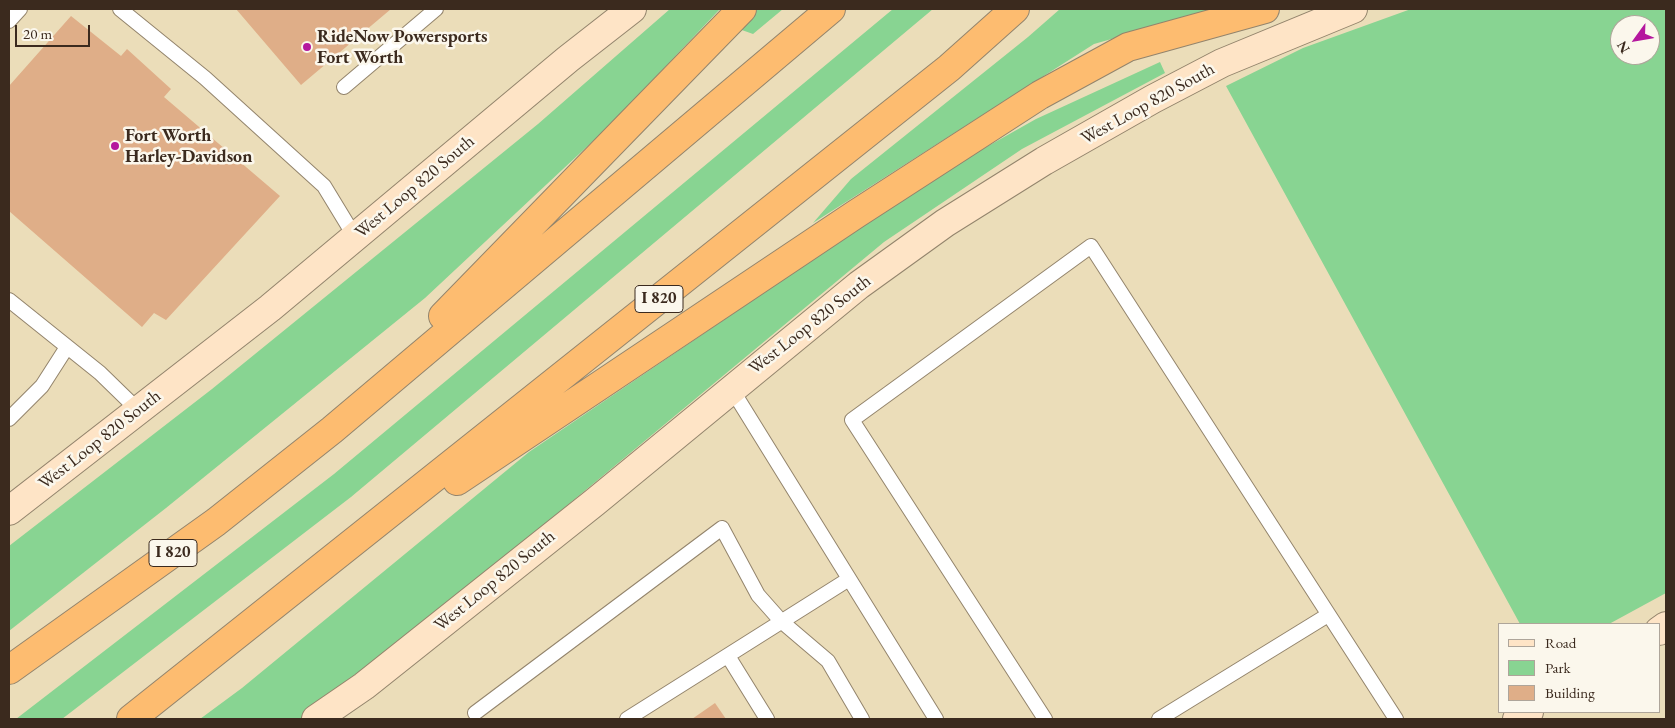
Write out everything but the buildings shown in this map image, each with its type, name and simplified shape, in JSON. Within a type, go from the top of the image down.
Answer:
[{"type":"highway","points":[[332,430],[742,9]]},
{"type":"highway","name":"I 820","points":[[9,670],[216,522],[332,430],[831,9]]},
{"type":"highway","name":"I 820","points":[[131,719],[949,68],[1015,9]]},
{"type":"highway","points":[[299,586],[848,219],[1040,95],[1128,47],[1265,9]]},
{"type":"main road","name":"West Loop 820 South","points":[[316,719],[364,686],[587,508],[731,388],[859,285],[945,224],[1044,162],[1153,99],[1222,63],[1353,9]]},
{"type":"main road","name":"West Loop 820 South","points":[[9,511],[270,308],[621,12]]},
{"type":"lane","points":[[9,21],[20,9]]},
{"type":"lane","points":[[120,9],[204,78],[324,186],[355,237]]},
{"type":"lane","points":[[344,87],[436,9]]},
{"type":"lane","points":[[1045,719],[852,420],[1091,246],[1396,719]]},
{"type":"lane","points":[[11,308],[67,347],[100,373],[138,410]]},
{"type":"lane","points":[[9,419],[42,386],[67,347]]},
{"type":"lane","points":[[731,388],[936,719]]},
{"type":"lane","points":[[475,713],[722,528],[758,595],[781,621],[828,660],[862,719]]},
{"type":"lane","points":[[628,719],[850,579]]},
{"type":"lane","points":[[1159,719],[1328,615]]},
{"type":"lane","points":[[728,656],[767,719]]},
{"type":"green space","points":[[670,9],[720,9],[608,127],[425,298],[166,508],[9,631],[9,546],[212,389],[538,124]]},
{"type":"green space","points":[[758,9],[783,9],[753,34],[739,29]]},
{"type":"green space","points":[[893,9],[933,9],[351,497],[62,719],[16,719],[334,474]]},
{"type":"green space","points":[[1060,9],[1217,9],[1094,44],[813,223],[851,179],[1028,37]]},
{"type":"green space","points":[[1411,9],[1666,9],[1666,593],[1611,623],[1519,623],[1226,86],[1303,48]]},
{"type":"green space","points":[[1160,62],[1165,73],[1022,149],[884,242],[534,533],[344,688],[301,719],[200,719],[242,688],[529,452],[942,172],[1036,119]]},
{"type":"place","name":"RideNow Powersports Fort Worth","points":[[307,47]]},
{"type":"place","name":"Fort Worth Harley-Davidson","points":[[115,146]]}]
